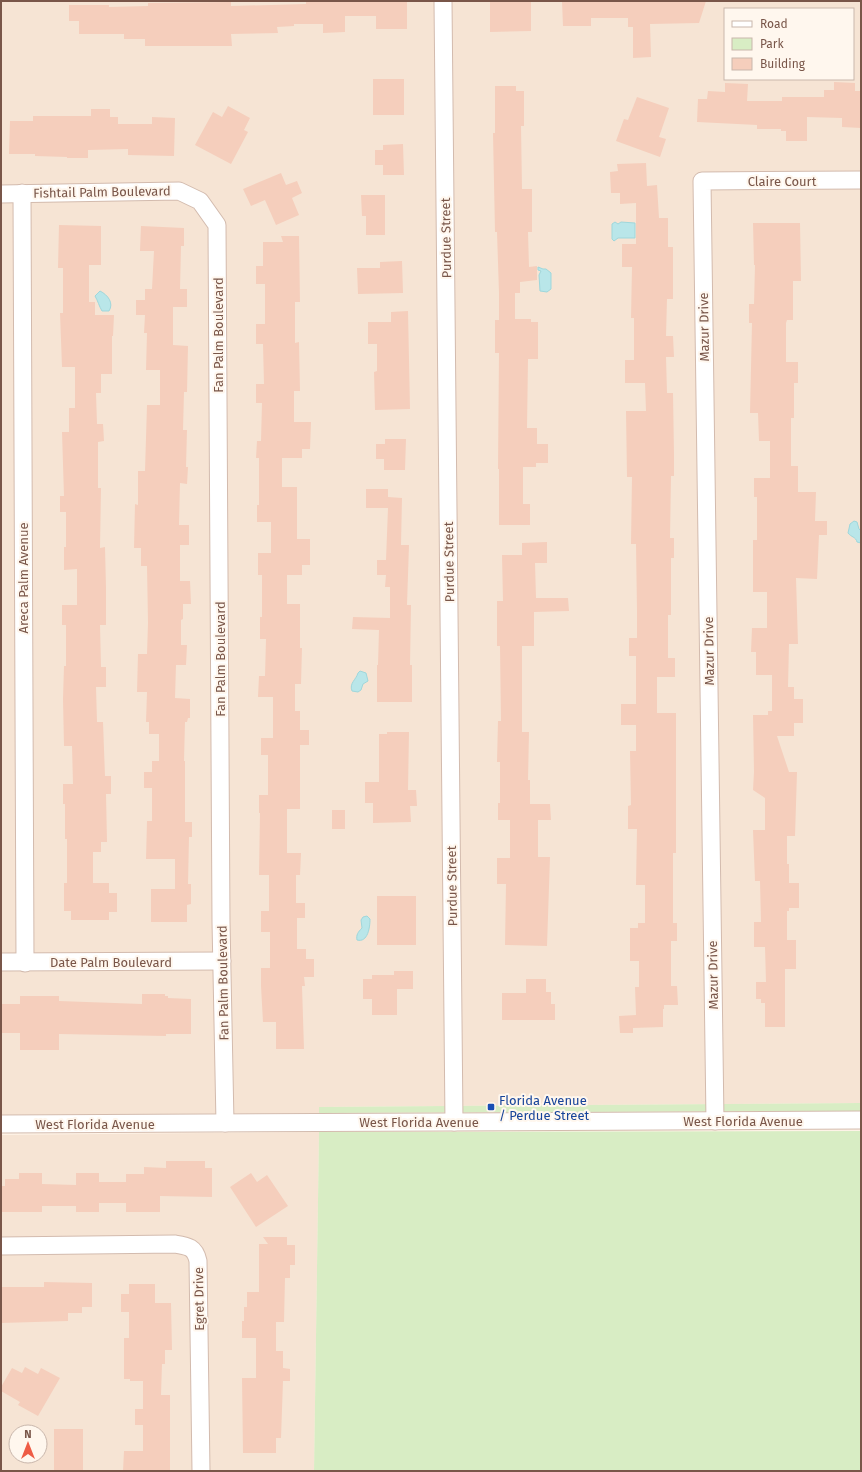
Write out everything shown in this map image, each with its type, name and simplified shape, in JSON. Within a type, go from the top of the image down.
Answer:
[{"type":"street","name":"Purdue Street","points":[[443,1],[454,1122]]},
{"type":"street","name":"Claire Court","points":[[702,181],[861,180]]},
{"type":"street","name":"Mazur Drive","points":[[702,181],[716,1121]]},
{"type":"street","name":"Fishtail Palm Boulevard","points":[[1,194],[179,191],[200,201]]},
{"type":"street","name":"Areca Palm Avenue","points":[[22,193],[25,963]]},
{"type":"street","name":"Fan Palm Boulevard","points":[[200,201],[217,225],[222,962],[225,1123]]},
{"type":"street","name":"Date Palm Boulevard","points":[[1,962],[222,962]]},
{"type":"street","name":"West Florida Avenue","points":[[1,1124],[861,1120]]},
{"type":"street","name":"Egret Drive","points":[[1,1246],[175,1244],[188,1246],[196,1253],[198,1261],[201,1471]]},
{"type":"shaded area","points":[[1,1],[861,1],[861,1103],[319,1107],[319,1113],[1,1115]]},
{"type":"shaded area","points":[[319,1132],[314,1471],[1,1471],[1,1135]]},
{"type":"green space","points":[[861,1103],[861,1111],[319,1113],[319,1107]]},
{"type":"green space","points":[[861,1131],[861,1471],[314,1471],[319,1132]]},
{"type":"water","points":[[615,222],[618,224],[621,222],[635,223],[635,238],[618,238],[614,241],[612,239],[612,224]]},
{"type":"water","points":[[538,267],[546,269],[551,273],[551,289],[547,292],[540,291],[539,275],[541,271],[538,270]]},
{"type":"water","points":[[100,291],[110,302],[111,305],[109,311],[102,311],[95,296]]},
{"type":"water","points":[[854,521],[857,522],[861,531],[861,543],[857,542],[856,539],[848,533],[850,524]]},
{"type":"water","points":[[360,671],[366,673],[368,681],[363,684],[361,690],[358,692],[352,691],[351,686]]},
{"type":"water","points":[[367,916],[370,919],[368,934],[364,939],[357,940],[359,931],[362,928],[361,920],[363,917]]},
{"type":"building","points":[[407,1],[407,29],[376,29],[376,16],[345,16],[345,32],[323,33],[323,24],[294,24],[294,26],[277,27],[278,33],[231,34],[232,46],[145,46],[145,39],[124,39],[124,34],[79,34],[79,21],[69,21],[69,5],[109,5],[109,7],[148,6],[148,3],[231,2],[231,6],[306,4],[306,2]]},
{"type":"building","points":[[490,1],[531,1],[531,31],[490,32]]},
{"type":"building","points":[[562,1],[706,1],[699,23],[650,24],[651,57],[633,58],[633,27],[628,27],[628,18],[591,18],[591,26],[563,26]]},
{"type":"building","points":[[373,79],[404,79],[404,115],[373,115]]},
{"type":"building","points":[[834,82],[855,83],[855,91],[861,91],[861,128],[842,127],[842,118],[807,117],[807,141],[786,141],[786,131],[781,131],[781,129],[757,129],[757,125],[697,122],[698,99],[707,99],[708,91],[725,92],[725,83],[748,84],[747,101],[782,101],[782,97],[824,97],[824,90],[834,90]]},
{"type":"building","points":[[495,86],[516,86],[516,91],[524,91],[524,126],[521,126],[522,189],[532,189],[532,232],[528,232],[529,267],[537,266],[537,280],[520,282],[520,293],[515,293],[515,319],[531,319],[531,322],[538,322],[538,359],[528,359],[527,428],[537,428],[537,444],[548,444],[548,463],[536,463],[536,467],[523,467],[523,504],[530,504],[530,525],[499,525],[499,353],[495,353],[495,320],[499,320],[499,293],[497,232],[495,232],[493,133],[495,133]]},
{"type":"building","points":[[637,97],[669,108],[659,137],[666,139],[660,157],[616,141],[624,119],[628,120]]},
{"type":"building","points":[[228,106],[250,118],[244,130],[248,132],[231,164],[195,145],[213,112],[222,117]]},
{"type":"building","points":[[91,109],[110,109],[110,117],[118,117],[118,124],[152,124],[152,117],[175,118],[174,156],[128,155],[128,149],[88,150],[88,158],[35,156],[35,154],[9,154],[10,121],[33,121],[33,116],[91,116]]},
{"type":"building","points":[[403,144],[404,175],[383,175],[383,165],[375,165],[375,150],[383,150],[383,145]]},
{"type":"building","points":[[646,163],[647,186],[657,185],[659,218],[668,218],[668,247],[673,247],[673,299],[667,299],[666,336],[673,336],[674,357],[666,357],[667,393],[673,393],[674,455],[674,476],[671,476],[670,538],[674,538],[674,558],[671,558],[671,615],[668,615],[668,658],[675,658],[675,677],[657,677],[657,713],[676,713],[676,853],[673,853],[673,923],[677,923],[677,941],[671,941],[671,986],[677,986],[678,1005],[664,1005],[663,1027],[633,1028],[633,1033],[620,1033],[619,1016],[636,1015],[635,987],[639,987],[639,961],[630,961],[630,928],[638,928],[638,923],[645,923],[645,885],[636,885],[637,829],[628,829],[628,806],[631,805],[630,751],[636,751],[636,725],[621,725],[621,704],[636,704],[636,656],[629,656],[629,638],[637,638],[636,544],[631,544],[632,477],[627,477],[626,411],[646,411],[645,383],[625,383],[625,360],[634,360],[634,318],[631,318],[632,267],[622,267],[622,244],[636,244],[636,203],[620,204],[620,193],[611,193],[610,172],[618,171],[617,164]]},
{"type":"building","points":[[281,173],[286,185],[297,181],[302,193],[292,198],[299,215],[276,225],[265,200],[251,206],[243,189]]},
{"type":"building","points":[[361,195],[385,195],[385,235],[366,235],[366,216],[362,216]]},
{"type":"building","points":[[753,223],[800,223],[801,281],[793,281],[793,320],[787,320],[786,323],[786,362],[798,362],[798,383],[794,383],[794,418],[791,418],[791,466],[798,466],[798,492],[816,492],[815,521],[827,521],[827,535],[819,535],[817,579],[796,578],[798,644],[789,644],[788,687],[794,687],[794,699],[803,699],[803,723],[794,723],[794,736],[777,736],[789,772],[797,772],[795,836],[787,836],[787,864],[789,864],[789,883],[799,883],[799,908],[789,908],[789,911],[787,911],[787,940],[796,940],[796,969],[785,969],[785,1027],[765,1027],[765,1003],[761,1003],[761,999],[756,999],[756,982],[766,982],[765,947],[754,947],[754,922],[761,922],[760,881],[755,881],[753,830],[765,830],[765,798],[753,790],[753,715],[768,715],[768,711],[772,711],[772,675],[756,675],[756,652],[751,652],[752,628],[767,628],[767,592],[753,592],[753,540],[757,540],[757,497],[754,497],[754,478],[770,478],[770,441],[759,441],[758,413],[750,413],[752,323],[749,323],[749,304],[754,304],[755,265]]},
{"type":"building","points":[[59,225],[101,226],[101,265],[89,265],[89,302],[95,302],[95,315],[114,315],[112,336],[112,374],[101,374],[101,393],[96,393],[97,424],[103,424],[104,441],[98,442],[98,488],[101,488],[100,548],[105,547],[106,588],[106,625],[100,625],[101,667],[106,667],[106,687],[96,687],[97,722],[103,722],[105,776],[111,776],[111,794],[106,794],[107,842],[101,842],[101,852],[93,852],[93,883],[109,883],[109,893],[117,893],[117,912],[109,912],[109,920],[71,920],[71,911],[64,911],[64,883],[67,883],[67,839],[65,839],[65,804],[63,804],[63,784],[73,784],[72,746],[64,746],[63,699],[64,666],[66,666],[66,625],[62,625],[62,605],[77,605],[77,569],[64,570],[64,547],[66,547],[66,512],[60,512],[60,496],[64,496],[62,432],[69,432],[69,408],[75,408],[75,367],[62,367],[60,313],[63,313],[63,268],[58,268]]},
{"type":"building","points":[[141,226],[184,228],[184,246],[181,246],[180,289],[187,289],[187,307],[173,307],[173,345],[188,346],[187,392],[184,392],[183,430],[187,430],[186,467],[188,467],[187,484],[180,483],[179,525],[189,525],[189,545],[180,545],[180,581],[190,581],[191,604],[183,604],[183,619],[181,620],[181,645],[187,645],[186,665],[176,665],[175,698],[190,699],[190,718],[188,718],[187,722],[185,722],[184,761],[185,822],[192,822],[192,837],[189,837],[188,884],[191,884],[191,904],[187,905],[187,922],[151,922],[151,889],[175,889],[175,859],[146,859],[147,821],[152,821],[152,788],[144,788],[144,772],[152,772],[152,761],[159,761],[159,734],[149,734],[149,722],[146,722],[147,692],[137,692],[138,654],[147,654],[148,623],[147,566],[141,566],[141,548],[134,548],[135,504],[138,505],[138,471],[145,471],[147,405],[160,405],[160,370],[146,370],[147,333],[144,333],[145,315],[136,315],[136,300],[145,300],[145,289],[152,289],[154,251],[140,251]]},
{"type":"building","points":[[281,236],[299,236],[300,302],[295,302],[295,343],[299,342],[300,391],[294,391],[294,422],[311,422],[310,449],[302,449],[302,458],[282,458],[282,487],[297,487],[297,539],[310,539],[310,565],[302,565],[302,575],[287,575],[287,604],[300,604],[300,648],[302,648],[301,684],[295,684],[295,711],[300,711],[300,730],[309,730],[309,745],[300,745],[300,809],[287,809],[287,853],[301,853],[300,875],[296,875],[296,903],[305,903],[305,918],[297,918],[297,949],[306,949],[306,959],[314,959],[314,977],[304,977],[305,986],[302,986],[304,1049],[276,1049],[276,1022],[263,1022],[261,986],[261,968],[270,968],[270,932],[261,932],[261,911],[269,911],[269,875],[259,875],[259,795],[268,795],[268,755],[261,755],[261,738],[273,738],[273,697],[258,697],[259,676],[265,676],[266,639],[260,639],[260,617],[262,617],[262,575],[258,575],[258,553],[271,553],[271,522],[257,522],[257,505],[259,505],[259,458],[256,458],[257,441],[261,441],[262,403],[256,403],[256,384],[264,384],[263,344],[256,344],[256,324],[265,324],[265,284],[256,284],[256,266],[263,266],[263,242],[283,242]]},
{"type":"building","points":[[402,261],[403,293],[358,294],[357,268],[380,268],[380,262]]},
{"type":"building","points":[[408,311],[410,409],[375,410],[374,372],[377,371],[377,344],[368,344],[368,322],[391,322],[391,312]]},
{"type":"building","points":[[385,439],[406,439],[405,470],[384,470],[384,459],[376,459],[376,444],[385,444]]},
{"type":"building","points":[[366,489],[388,489],[388,497],[402,498],[401,545],[409,545],[407,605],[411,605],[410,665],[412,665],[412,702],[377,702],[379,630],[352,629],[353,617],[390,618],[390,587],[385,587],[386,575],[377,575],[377,560],[386,560],[388,508],[366,508]]},
{"type":"building","points":[[547,542],[547,563],[535,563],[536,598],[568,598],[569,611],[534,612],[534,646],[522,646],[522,732],[529,732],[528,780],[530,780],[530,804],[550,804],[551,820],[538,820],[538,857],[550,857],[547,946],[505,945],[506,884],[497,884],[497,858],[510,858],[510,820],[498,820],[498,803],[500,803],[500,762],[497,762],[498,721],[501,721],[500,646],[497,646],[497,601],[503,601],[502,555],[522,555],[522,543]]},
{"type":"building","points":[[387,732],[409,732],[408,790],[416,790],[417,806],[410,806],[411,822],[373,823],[373,803],[365,803],[365,782],[379,782],[379,734],[387,734]]},
{"type":"building","points":[[332,810],[345,810],[345,829],[332,829]]},
{"type":"building","points":[[377,896],[416,896],[416,945],[377,945]]},
{"type":"building","points":[[394,971],[413,971],[413,989],[397,989],[397,1015],[372,1015],[372,999],[363,999],[363,979],[372,979],[372,975],[394,975]]},
{"type":"building","points":[[526,979],[546,979],[546,992],[551,992],[551,1004],[555,1004],[555,1020],[502,1020],[502,993],[526,993]]},
{"type":"building","points":[[142,994],[165,994],[168,998],[191,999],[191,1034],[166,1034],[166,1036],[59,1034],[59,1050],[20,1050],[20,1033],[1,1033],[1,1004],[20,1004],[20,996],[59,996],[59,1001],[142,1004]]},
{"type":"building","points":[[166,1161],[205,1161],[205,1168],[212,1168],[212,1197],[160,1196],[160,1212],[126,1212],[126,1203],[99,1203],[99,1212],[76,1212],[76,1206],[42,1206],[42,1212],[1,1212],[1,1186],[5,1186],[5,1179],[19,1179],[19,1173],[42,1173],[42,1184],[76,1185],[76,1173],[99,1173],[99,1182],[126,1182],[126,1174],[144,1174],[144,1167],[166,1168]]},
{"type":"building","points":[[251,1173],[257,1182],[267,1175],[288,1206],[256,1227],[230,1187]]},
{"type":"building","points":[[263,1237],[287,1237],[287,1245],[295,1245],[295,1265],[290,1265],[290,1278],[285,1278],[284,1322],[276,1322],[276,1351],[283,1351],[283,1368],[290,1369],[290,1381],[283,1381],[281,1438],[276,1438],[276,1453],[243,1453],[242,1378],[256,1378],[256,1338],[242,1338],[242,1321],[244,1321],[244,1307],[247,1307],[247,1292],[259,1292],[259,1244],[268,1244]]},
{"type":"building","points":[[44,1282],[92,1283],[92,1307],[82,1307],[82,1313],[68,1313],[68,1321],[1,1323],[1,1287],[44,1287]]},
{"type":"building","points":[[129,1284],[155,1284],[155,1303],[171,1303],[172,1350],[165,1350],[165,1364],[162,1364],[161,1395],[170,1395],[170,1471],[123,1471],[124,1451],[143,1451],[143,1425],[135,1425],[135,1409],[143,1409],[143,1381],[130,1381],[130,1379],[124,1379],[124,1338],[129,1338],[129,1312],[121,1312],[121,1294],[129,1294]]},
{"type":"building","points":[[25,1367],[38,1374],[41,1368],[60,1378],[38,1416],[18,1405],[20,1402],[1,1391],[1,1387],[12,1368],[22,1373]]},
{"type":"building","points":[[54,1429],[83,1429],[83,1470],[54,1470]]},
{"type":"place","name":"Florida Avenue / Perdue Street","points":[[491,1107]]}]
